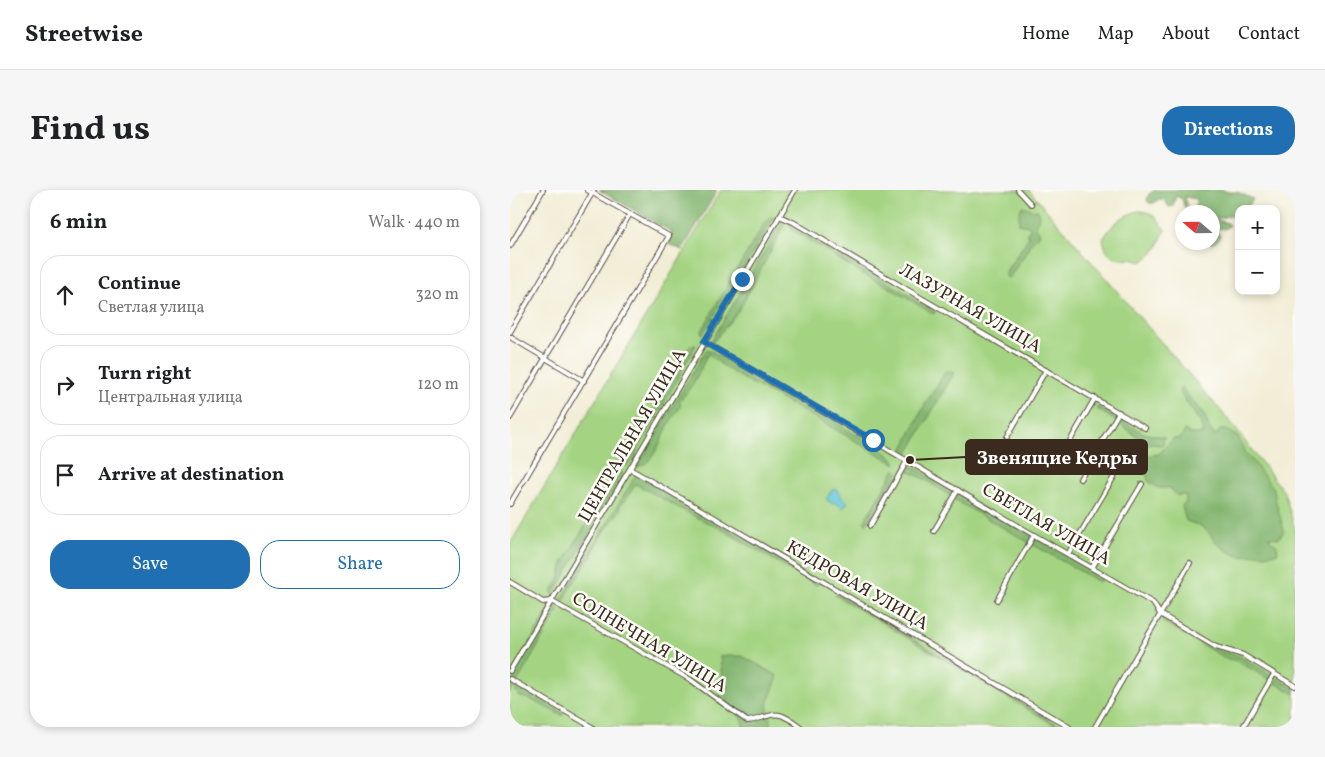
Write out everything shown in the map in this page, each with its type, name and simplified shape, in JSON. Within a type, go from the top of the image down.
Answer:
[{"type":"street","points":[[510,246],[543,190]]},
{"type":"street","points":[[510,504],[669,236],[594,191],[587,190]]},
{"type":"street","name":"ЦЕНТРАЛЬНАЯ УЛИЦА","points":[[510,670],[795,190]]},
{"type":"street","points":[[1018,190],[1032,204]]},
{"type":"street","points":[[510,332],[594,191]]},
{"type":"street","points":[[510,418],[630,214]]},
{"type":"street","name":"ЛАЗУРНАЯ УЛИЦА","points":[[779,216],[793,222],[1146,428]]},
{"type":"street","points":[[510,337],[584,380]]},
{"type":"street","name":"СВЕТЛАЯ УЛИЦА","points":[[704,342],[1153,603],[1160,614],[1216,646],[1243,655],[1295,686]]},
{"type":"street","points":[[1007,437],[1046,370]]},
{"type":"street","points":[[1056,465],[1095,398]]},
{"type":"street","points":[[1080,479],[1119,412]]},
{"type":"street","points":[[1068,554],[1134,443]]},
{"type":"street","points":[[870,526],[907,461]]},
{"type":"street","name":"КЕДРОВАЯ УЛИЦА","points":[[630,469],[1069,727]]},
{"type":"street","points":[[1092,568],[1142,484]]},
{"type":"street","points":[[934,531],[958,490]]},
{"type":"street","points":[[997,600],[1034,535]]},
{"type":"street","points":[[1095,727],[1190,563]]},
{"type":"street","name":"СОЛНЕЧНАЯ УЛИЦА","points":[[510,582],[543,602],[552,601],[691,680],[747,721],[777,715],[801,727]]},
{"type":"street","points":[[1242,727],[1274,674]]},
{"type":"street","points":[[510,679],[592,727]]},
{"type":"green space","points":[[599,190],[717,191],[682,250],[668,244],[672,232]]},
{"type":"green space","points":[[721,190],[1029,190],[1228,419],[1284,492],[1295,529],[1295,727],[510,727],[510,544]]},
{"type":"green space","points":[[1155,190],[1222,190],[1237,192],[1253,199],[1249,205],[1235,205],[1235,217],[1220,218],[1220,205],[1195,205],[1197,199],[1185,197],[1187,205],[1184,205],[1182,199],[1176,196],[1173,206],[1169,207],[1164,200],[1159,199],[1154,203],[1149,203],[1147,200],[1149,194]]},
{"type":"green space","points":[[1022,206],[1038,210],[1039,216],[1036,227],[1040,234],[1030,244],[1009,278],[1005,276],[1008,268],[1029,237],[1027,233],[1030,229],[1029,226],[1019,224],[1019,213]]},
{"type":"green space","points":[[1138,211],[1151,214],[1165,230],[1157,248],[1140,262],[1132,258],[1123,260],[1109,255],[1103,239],[1118,221]]},
{"type":"green space","points":[[774,218],[703,334],[701,332],[727,287],[767,219]]},
{"type":"green space","points":[[1220,221],[1228,223],[1229,226],[1225,229],[1221,228]]},
{"type":"green space","points":[[782,223],[785,224],[739,310],[714,341],[712,340]]},
{"type":"green space","points":[[789,224],[936,312],[933,314],[865,275],[792,230]]},
{"type":"green space","points":[[696,345],[632,461],[627,466],[627,458],[690,346]]},
{"type":"green space","points":[[706,350],[713,352],[877,447],[893,458],[896,464],[743,379],[709,354],[692,385],[679,401],[681,405],[671,420],[657,449],[644,465],[637,467]]},
{"type":"green space","points":[[946,371],[954,373],[907,455],[903,449],[924,406]]},
{"type":"green space","points":[[1181,387],[1204,415],[1215,436],[1220,430],[1227,430],[1239,438],[1245,453],[1274,488],[1284,531],[1279,538],[1268,537],[1277,546],[1278,553],[1240,557],[1224,549],[1201,526],[1186,521],[1182,506],[1186,503],[1186,495],[1176,495],[1170,488],[1158,488],[1148,481],[1147,475],[1135,468],[1137,458],[1159,454],[1173,439],[1181,438],[1185,430],[1190,434],[1203,434],[1201,424],[1179,391]]},
{"type":"green space","points":[[1098,407],[1143,433],[1164,437],[1163,445],[1148,444],[1096,408]]},
{"type":"green space","points":[[908,464],[1102,577],[1099,582],[965,506],[928,481],[905,469]]},
{"type":"green space","points":[[895,469],[898,473],[866,524],[864,522]]},
{"type":"green space","points":[[620,472],[622,472],[621,480],[554,594],[551,593],[560,577],[563,563],[601,499],[606,498]]},
{"type":"green space","points":[[636,475],[820,583],[816,585],[723,530],[636,484],[620,505],[620,510],[601,536],[591,558],[586,561],[582,572],[571,586],[564,601],[561,600]]},
{"type":"green space","points":[[837,594],[1062,727],[1058,727],[835,595]]},
{"type":"green space","points":[[554,605],[558,612],[510,692],[510,676]]},
{"type":"green space","points":[[1164,619],[1222,652],[1239,656],[1295,689],[1295,694],[1237,661],[1225,658],[1163,622]]},
{"type":"green space","points":[[720,656],[742,656],[778,676],[767,705],[772,727],[744,727],[739,714],[727,703],[723,691]]},
{"type":"green space","points":[[516,686],[534,694],[564,714],[561,715],[532,700],[519,696],[516,693]]},
{"type":"water","points":[[835,489],[848,502],[842,508],[836,503],[831,503],[827,500],[832,490]]},
{"type":"place","name":"Звенящие Кедры","points":[[910,460]]},
{"type":"route","points":[[742,279],[704,342],[873,440]]}]
